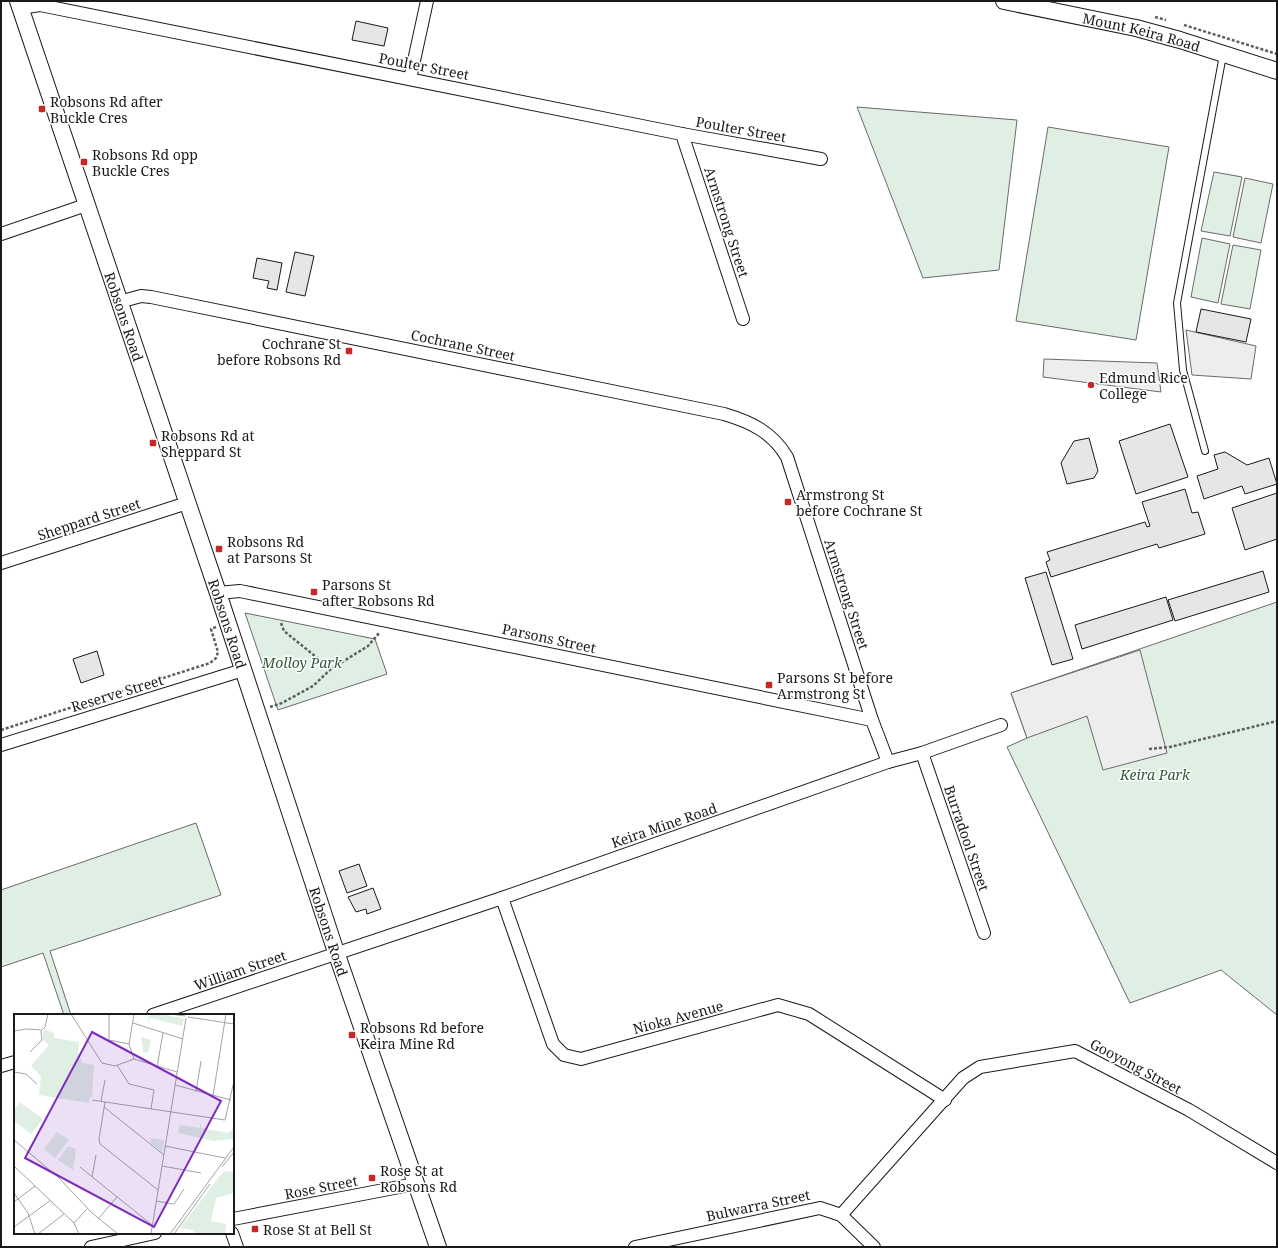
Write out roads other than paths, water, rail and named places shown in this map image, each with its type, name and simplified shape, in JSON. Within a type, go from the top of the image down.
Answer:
[{"type":"main road","name":"Mount Keira Road","points":[[1004,1],[1136,28],[1223,53],[1277,71]]},
{"type":"main road","name":"Robsons Road","points":[[19,5],[218,593],[331,931],[336,952],[438,1247]]},
{"type":"street","points":[[410,79],[426,1]]},
{"type":"street","name":"Poulter Street","points":[[19,5],[40,5],[682,134],[821,159]]},
{"type":"street","name":"Armstrong Street","points":[[682,134],[743,319]]},
{"type":"street","points":[[1,234],[86,205]]},
{"type":"street","name":"Cochrane Street","points":[[119,302],[141,296],[150,297],[724,414],[755,425],[774,439],[787,457]]},
{"type":"street","name":"Armstrong Street","points":[[787,457],[872,720],[888,762]]},
{"type":"street","name":"Sheppard Street","points":[[1,563],[187,504]]},
{"type":"street","name":"Parsons Street","points":[[218,593],[240,591],[872,720]]},
{"type":"street","name":"Reserve Street","points":[[1,746],[243,670]]},
{"type":"street","name":"Keira Mine Road","points":[[336,952],[502,898],[888,762],[922,753],[1000,724]]},
{"type":"street","name":"Burradool Street","points":[[922,753],[984,933]]},
{"type":"street","name":"Nioka Avenue","points":[[502,898],[553,1044],[564,1055],[581,1059],[778,1006],[809,1014],[945,1100]]},
{"type":"street","name":"William Street","points":[[156,1014],[336,952]]},
{"type":"street","name":"Gooyong Street","points":[[841,1215],[963,1078],[980,1067],[1075,1050],[1188,1110],[1277,1163]]},
{"type":"street","points":[[1,1066],[14,1062]]},
{"type":"street","name":"Rose Street","points":[[234,1219],[415,1184]]},
{"type":"street","name":"Bulwarra Street","points":[[636,1247],[820,1208],[841,1215],[874,1247]]},
{"type":"street","points":[[91,1247],[150,1234]]},
{"type":"street","points":[[232,1234],[237,1247]]},
{"type":"lane","points":[[1206,452],[1183,370],[1176,303],[1223,53]]},
{"type":"place","name":"Robsons Rd after Buckle Cres","points":[[42,109]]},
{"type":"place","name":"Robsons Rd opp Buckle Cres","points":[[84,162]]},
{"type":"place","name":"Cochrane St before Robsons Rd","points":[[349,351]]},
{"type":"place","name":"Edmund Rice College","points":[[1091,385]]},
{"type":"place","name":"Robsons Rd at Sheppard St","points":[[153,443]]},
{"type":"place","name":"Armstrong St before Cochrane St","points":[[788,502]]},
{"type":"place","name":"Robsons Rd at Parsons St","points":[[219,549]]},
{"type":"place","name":"Parsons St after Robsons Rd","points":[[314,592]]},
{"type":"place","name":"Parsons St before Armstrong St","points":[[769,685]]},
{"type":"place","name":"Robsons Rd before Keira Mine Rd","points":[[352,1035]]},
{"type":"place","name":"Rose St at Robsons Rd","points":[[372,1178]]},
{"type":"place","name":"Rose St at Bell St","points":[[255,1229]]},
{"type":"park label","name":"Molloy Park","points":[[302,662]]},
{"type":"park label","name":"Keira Park","points":[[1155,774]]}]
